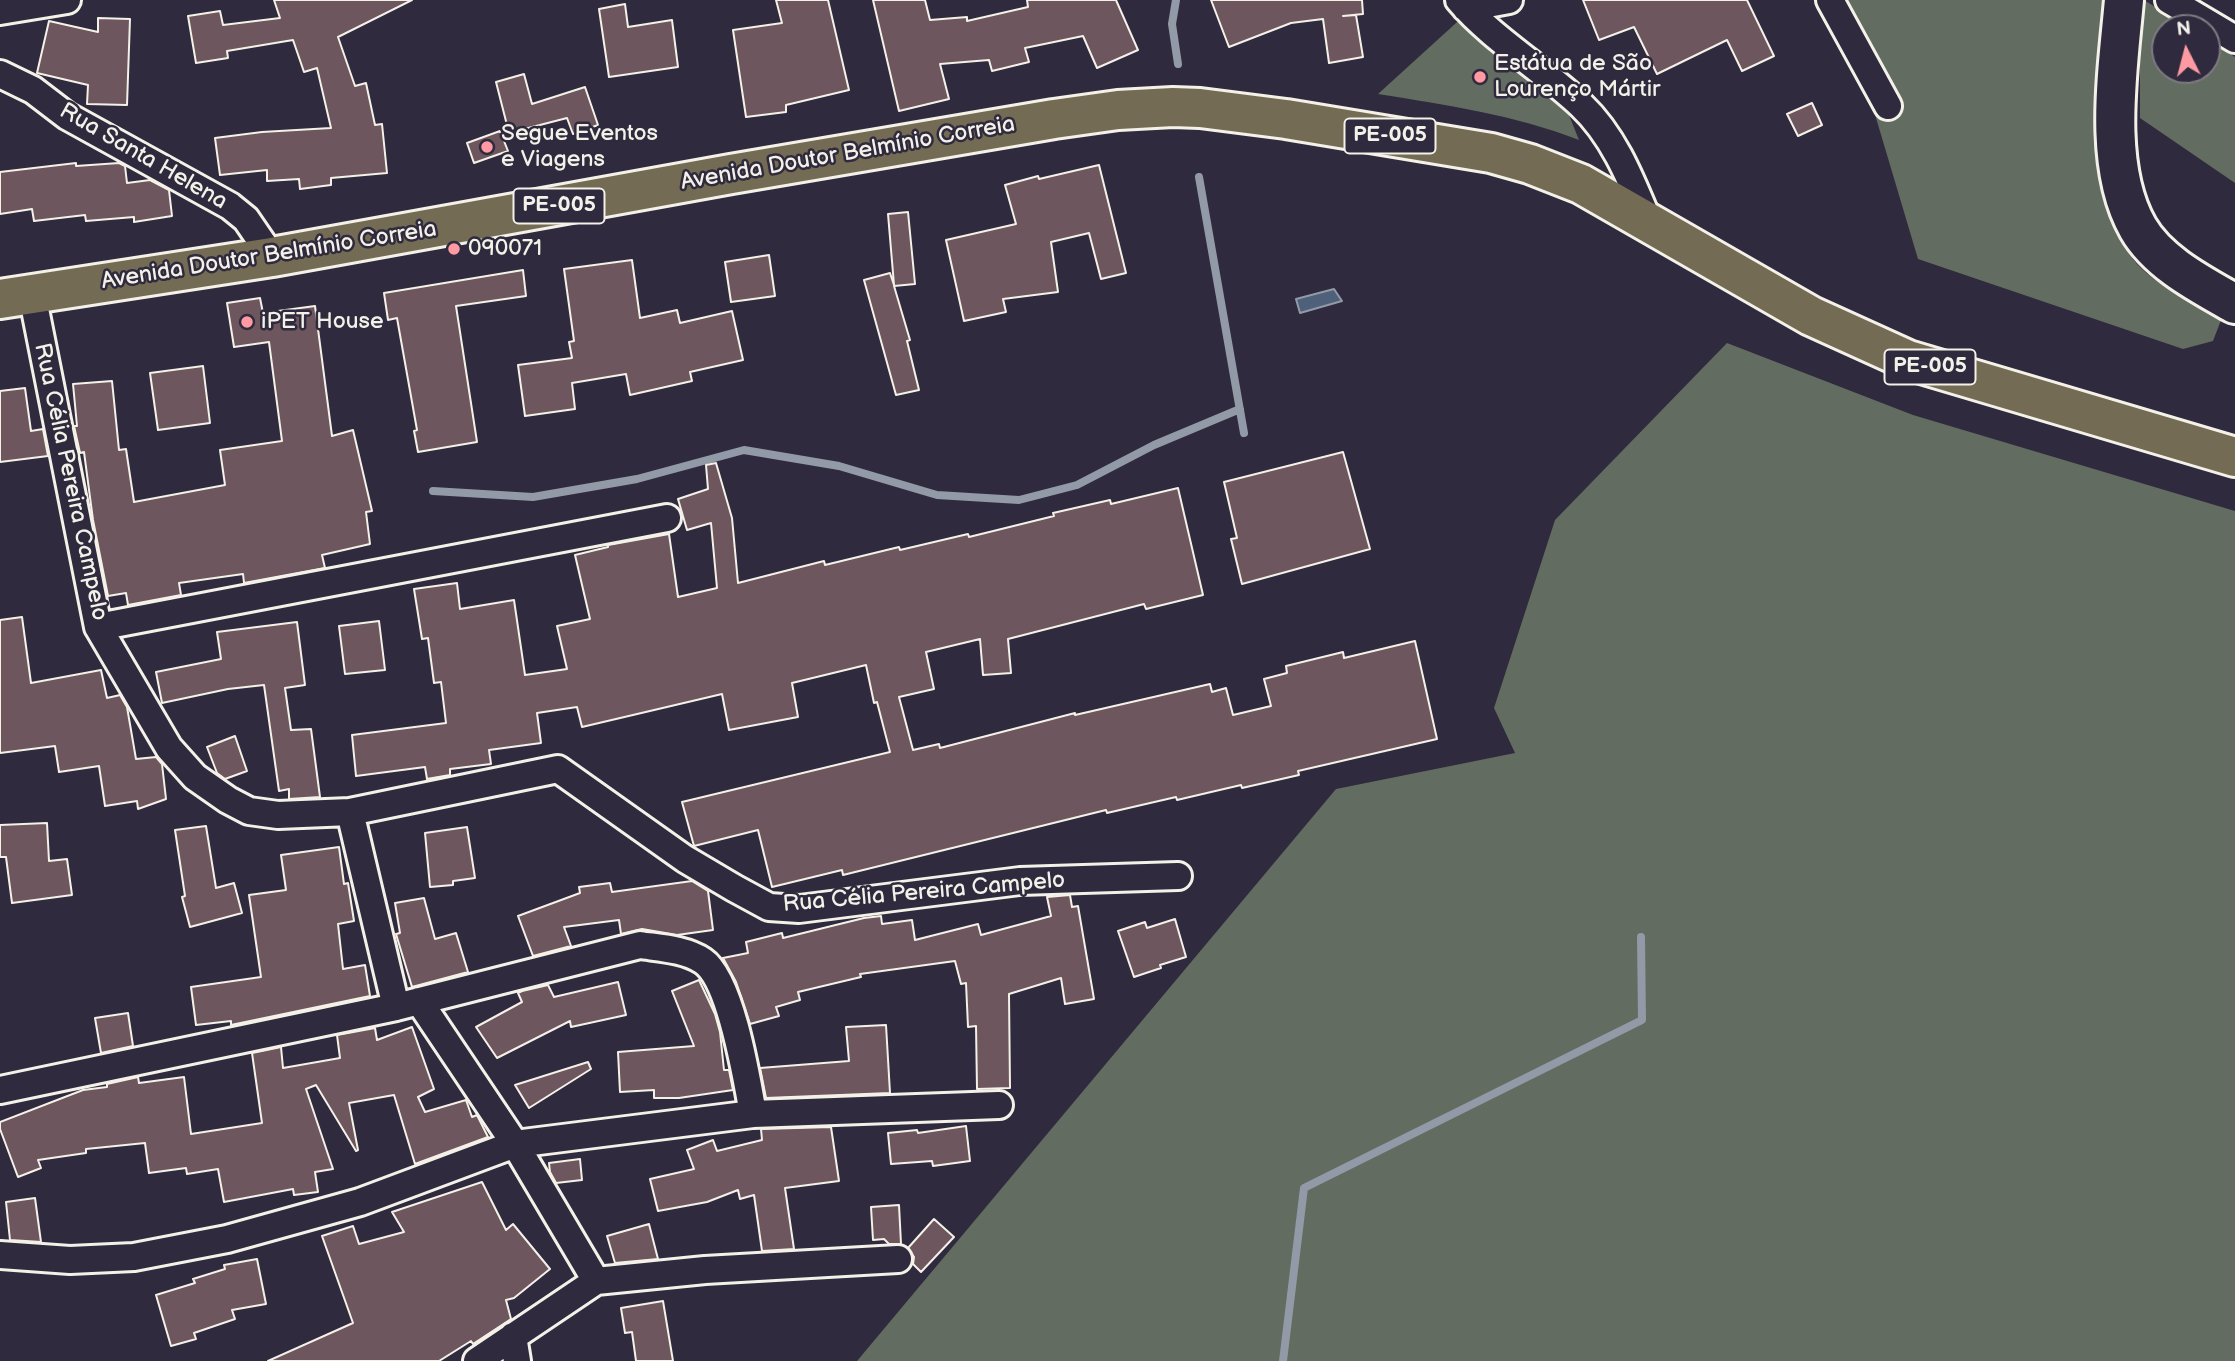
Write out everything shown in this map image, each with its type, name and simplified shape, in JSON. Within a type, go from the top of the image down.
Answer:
[{"type":"main road","name":"Avenida Doutor Belmínio Correia","points":[[16,297],[272,257],[1054,119],[1118,110],[1173,107],[1234,112],[1491,153],[1530,164],[1581,184],[1648,221]]},
{"type":"main road","name":"PE-005","points":[[1648,221],[1811,316],[1908,360],[2235,457]]},
{"type":"street","points":[[0,11],[66,0]]},
{"type":"street","points":[[1462,4],[1509,0]]},
{"type":"street","points":[[1830,0],[1888,106]]},
{"type":"street","points":[[2124,0],[2114,111],[2125,197],[2139,229],[2160,253],[2189,277],[2235,304]]},
{"type":"street","points":[[2169,0],[2235,39]]},
{"type":"street","points":[[1462,4],[1583,107],[1621,160],[1648,221]]},
{"type":"street","name":"Rua Santa Helena","points":[[0,74],[33,90],[67,116],[230,206],[246,219],[272,257]]},
{"type":"street","name":"Rua Célia Pereira Campelo","points":[[16,297],[98,627],[169,748],[194,777],[249,811],[278,815],[350,812],[558,769],[685,859],[769,906],[799,909],[1020,881],[1178,876]]},
{"type":"street","points":[[98,627],[667,518]]},
{"type":"street","points":[[350,812],[408,1004],[515,1144],[596,1281]]},
{"type":"street","points":[[0,1090],[408,1004],[640,946],[674,950],[704,961],[724,991],[746,1071],[753,1114]]},
{"type":"street","points":[[0,1255],[70,1260],[112,1259],[227,1239],[360,1202],[515,1144],[753,1114],[999,1105]]},
{"type":"street","points":[[477,1361],[515,1349],[596,1281],[705,1269],[898,1259]]},
{"type":"shaded area","points":[[1845,0],[2109,0],[2114,213],[2129,253],[2146,273],[2178,293],[2223,315],[2213,341],[2183,349],[1918,259],[1865,81],[1868,52],[1861,27]]},
{"type":"shaded area","points":[[2140,0],[2144,0],[2166,14],[2151,14],[2151,84],[2221,84],[2221,48],[2235,57],[2235,183],[2140,118]]},
{"type":"shaded area","points":[[1467,13],[1567,110],[1579,140],[1505,117],[1378,94]]},
{"type":"shaded area","points":[[1727,343],[1913,415],[2235,511],[2235,1361],[857,1361],[1336,789],[1515,753],[1494,708],[1555,520]]},
{"type":"water","points":[[1334,289],[1342,301],[1300,313],[1296,299]]},
{"type":"building","points":[[274,0],[412,0],[338,37],[355,86],[366,83],[375,125],[382,124],[387,173],[331,178],[331,185],[300,189],[299,179],[267,181],[267,170],[220,175],[215,138],[331,128],[317,68],[304,72],[293,40],[227,51],[228,58],[196,63],[188,16],[220,11],[223,25],[280,18]]},
{"type":"building","points":[[776,0],[828,0],[849,90],[786,105],[786,112],[746,117],[733,30],[782,23]]},
{"type":"building","points":[[873,0],[925,0],[930,20],[967,17],[967,21],[1028,7],[1027,0],[1116,0],[1138,50],[1097,68],[1083,36],[1025,48],[1029,62],[992,71],[989,60],[940,64],[949,99],[899,111]]},
{"type":"building","points":[[1211,0],[1362,0],[1363,14],[1343,16],[1356,15],[1363,57],[1329,63],[1323,19],[1291,23],[1229,47]]},
{"type":"building","points":[[1583,0],[1747,0],[1774,56],[1742,71],[1727,40],[1657,74],[1634,27],[1599,40]]},
{"type":"building","points":[[625,4],[628,27],[672,20],[678,67],[609,77],[599,9]]},
{"type":"building","points":[[98,18],[130,19],[127,105],[87,104],[88,85],[37,73],[49,21],[98,32]]},
{"type":"building","points":[[524,74],[532,104],[585,87],[598,125],[573,134],[567,118],[509,133],[496,82]]},
{"type":"building","points":[[1812,103],[1822,125],[1798,136],[1787,114]]},
{"type":"building","name":"Segue Eventos e Viagens","points":[[500,131],[508,151],[474,163],[467,143]]},
{"type":"building","points":[[76,163],[76,166],[119,163],[125,166],[127,183],[150,180],[169,190],[172,216],[134,222],[134,217],[86,221],[85,215],[34,221],[32,209],[0,214],[0,172]]},
{"type":"building","points":[[1099,165],[1126,273],[1101,279],[1089,233],[1051,242],[1058,292],[1003,299],[1006,312],[964,321],[946,240],[1016,224],[1005,185]]},
{"type":"building","points":[[908,212],[915,284],[894,286],[910,340],[907,341],[919,390],[896,395],[864,280],[890,273],[894,285],[888,214]]},
{"type":"building","points":[[769,255],[775,296],[731,302],[725,262]]},
{"type":"building","points":[[632,260],[640,318],[677,310],[680,323],[732,311],[743,360],[690,372],[692,381],[630,395],[626,374],[572,383],[575,409],[525,416],[518,365],[572,358],[569,342],[574,341],[564,269]]},
{"type":"building","points":[[523,270],[526,296],[456,306],[477,442],[418,452],[414,431],[417,430],[397,318],[388,320],[384,293]]},
{"type":"building","points":[[260,298],[263,313],[315,306],[332,436],[353,430],[372,511],[366,512],[370,544],[322,555],[325,568],[244,583],[243,574],[179,583],[181,595],[128,605],[126,593],[108,596],[93,520],[84,452],[80,453],[74,426],[77,426],[73,384],[112,381],[119,450],[126,449],[134,502],[225,485],[220,450],[282,441],[269,342],[234,347],[227,303]]},
{"type":"building","points":[[203,366],[210,423],[158,430],[150,373]]},
{"type":"building","points":[[25,388],[31,431],[43,429],[48,456],[0,462],[0,391]]},
{"type":"building","points":[[1343,452],[1370,549],[1242,584],[1231,539],[1237,538],[1224,482]]},
{"type":"building","points":[[716,463],[732,518],[738,583],[824,561],[825,565],[899,547],[900,550],[968,534],[969,537],[1054,516],[1053,513],[1110,500],[1111,504],[1178,488],[1203,595],[1146,609],[1144,604],[1008,639],[1011,673],[983,675],[980,639],[926,652],[934,689],[899,697],[913,750],[939,744],[940,748],[1075,713],[1210,684],[1212,692],[1226,688],[1233,715],[1271,706],[1264,679],[1287,673],[1286,666],[1343,652],[1344,658],[1415,641],[1437,739],[1298,771],[1299,775],[1242,788],[1241,785],[1177,800],[1176,797],[1107,813],[1106,810],[843,875],[842,870],[772,887],[758,830],[694,846],[682,802],[890,752],[877,702],[874,703],[866,665],[792,683],[798,717],[729,730],[722,694],[582,727],[577,707],[537,713],[541,743],[489,750],[491,764],[450,769],[450,775],[427,779],[425,767],[356,776],[352,735],[446,723],[441,682],[434,683],[428,638],[422,639],[414,589],[457,583],[460,609],[514,600],[525,675],[567,669],[557,626],[590,619],[575,555],[608,545],[669,534],[678,597],[717,588],[711,523],[687,530],[678,499],[708,489],[706,465]]},
{"type":"building","points":[[22,617],[31,683],[101,670],[107,698],[120,695],[127,707],[136,759],[156,757],[162,764],[166,799],[138,809],[137,801],[105,806],[99,766],[59,772],[55,746],[0,753],[0,620]]},
{"type":"building","points":[[379,621],[385,670],[345,674],[339,626]]},
{"type":"building","points":[[297,622],[305,685],[285,688],[291,730],[311,729],[320,797],[289,799],[289,789],[279,791],[264,685],[228,689],[162,703],[156,672],[221,659],[217,632]]},
{"type":"building","points":[[235,736],[247,771],[225,779],[217,773],[207,747]]},
{"type":"building","points":[[47,823],[49,861],[67,859],[72,895],[12,903],[6,857],[0,857],[0,825]]},
{"type":"building","points":[[206,826],[216,888],[234,883],[242,913],[190,927],[182,897],[185,896],[175,830]]},
{"type":"building","points":[[467,827],[475,878],[453,881],[453,885],[430,887],[425,833]]},
{"type":"building","points":[[339,847],[344,884],[348,883],[354,921],[338,924],[343,969],[365,965],[370,996],[231,1025],[231,1021],[196,1025],[191,987],[261,977],[249,895],[286,890],[281,855]]},
{"type":"building","points":[[692,881],[708,891],[713,930],[677,935],[642,929],[621,934],[619,920],[564,927],[571,946],[533,956],[518,916],[580,893],[579,887],[610,883],[612,892]]},
{"type":"building","points":[[1070,895],[1072,907],[1078,906],[1094,999],[1065,1004],[1061,978],[1009,994],[1010,1088],[977,1089],[976,1026],[968,1027],[966,983],[961,984],[955,961],[860,974],[861,977],[798,992],[800,1000],[776,1007],[779,1016],[750,1024],[736,982],[723,958],[748,953],[746,942],[782,933],[783,938],[881,916],[882,924],[912,920],[915,940],[978,924],[981,935],[1051,916],[1047,897]]},
{"type":"building","points":[[424,898],[435,939],[456,933],[468,972],[412,987],[396,934],[400,933],[395,903]]},
{"type":"building","points":[[1175,919],[1186,957],[1134,977],[1118,931],[1145,922],[1147,928]]},
{"type":"building","points":[[699,980],[715,1014],[724,1070],[729,1070],[733,1090],[679,1098],[654,1098],[654,1090],[620,1092],[618,1052],[694,1046],[672,991]]},
{"type":"building","points":[[618,982],[626,1015],[571,1027],[570,1021],[497,1058],[476,1027],[522,1002],[518,993],[522,991],[548,985],[554,997]]},
{"type":"building","points":[[128,1013],[133,1046],[101,1053],[95,1018]]},
{"type":"building","points":[[886,1025],[890,1093],[766,1098],[760,1068],[849,1061],[846,1027]]},
{"type":"building","points":[[412,1027],[434,1089],[418,1097],[425,1112],[466,1100],[472,1117],[477,1115],[488,1137],[415,1164],[394,1095],[349,1103],[358,1150],[356,1151],[316,1085],[306,1089],[333,1169],[315,1172],[318,1192],[294,1195],[293,1189],[224,1202],[218,1169],[187,1174],[186,1168],[149,1173],[145,1143],[86,1149],[86,1153],[38,1160],[41,1168],[18,1177],[0,1129],[0,1122],[83,1090],[107,1087],[107,1084],[138,1077],[139,1083],[184,1077],[191,1134],[262,1123],[252,1053],[281,1047],[283,1068],[340,1058],[337,1035],[375,1028],[377,1040]]},
{"type":"building","points":[[588,1062],[591,1069],[529,1108],[515,1085]]},
{"type":"building","points":[[966,1126],[970,1161],[933,1166],[932,1161],[891,1164],[888,1133],[917,1130],[918,1133]]},
{"type":"building","points":[[831,1127],[839,1181],[785,1188],[794,1249],[762,1251],[754,1195],[740,1199],[738,1190],[707,1202],[658,1211],[650,1179],[694,1169],[687,1150],[713,1140],[717,1151],[762,1140],[761,1129]]},
{"type":"building","points":[[580,1159],[582,1180],[556,1183],[549,1163]]},
{"type":"building","points":[[482,1182],[506,1230],[513,1224],[550,1269],[514,1298],[506,1300],[511,1319],[473,1344],[471,1341],[439,1361],[268,1361],[353,1323],[322,1236],[353,1226],[359,1244],[404,1232],[392,1212]]},
{"type":"building","points":[[35,1198],[41,1242],[10,1240],[6,1202]]},
{"type":"building","points":[[899,1205],[901,1244],[889,1244],[884,1239],[873,1240],[871,1207]]},
{"type":"building","points":[[934,1219],[954,1237],[921,1272],[913,1264],[914,1257],[908,1248]]},
{"type":"building","points":[[649,1224],[658,1259],[615,1263],[607,1236]]},
{"type":"building","points":[[257,1259],[266,1304],[232,1310],[235,1319],[194,1333],[196,1339],[171,1346],[156,1295],[195,1283],[193,1279],[225,1269],[224,1265]]},
{"type":"building","points":[[663,1301],[673,1361],[636,1361],[632,1332],[625,1333],[621,1308]]},
{"type":"waterway","points":[[1176,0],[1172,24],[1178,64]]},
{"type":"waterway","points":[[1199,177],[1244,433]]},
{"type":"waterway","points":[[433,491],[533,497],[637,479],[744,450],[839,466],[937,495],[1019,500],[1077,485],[1154,445],[1240,409]]},
{"type":"waterway","points":[[1283,1361],[1304,1188],[1642,1020],[1641,937]]},
{"type":"place","name":"Estátua de São Lourenço Mártir","points":[[1480,77]]},
{"type":"place","name":"Segue Eventos e Viagens","points":[[487,147]]},
{"type":"place","name":"090071","points":[[454,249]]},
{"type":"place","name":"iPET House","points":[[247,322]]}]
